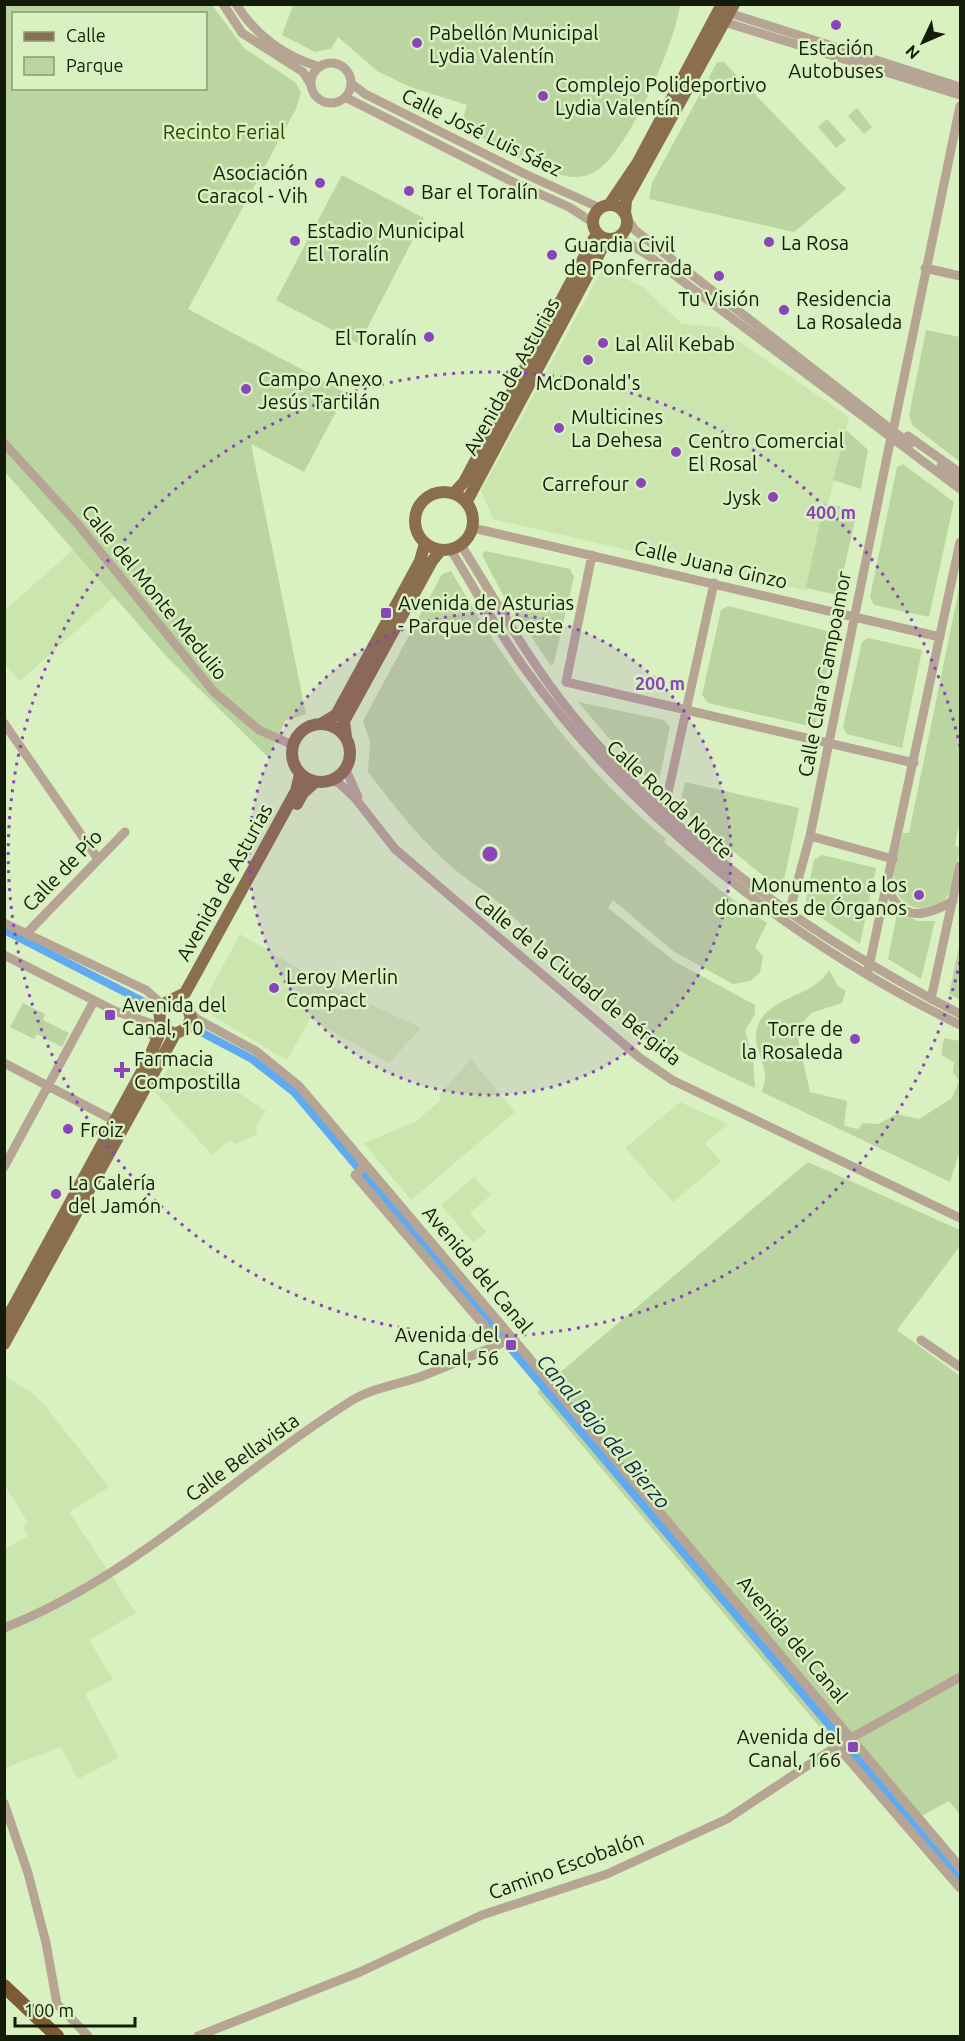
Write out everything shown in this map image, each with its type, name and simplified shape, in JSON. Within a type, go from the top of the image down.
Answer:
[{"type":"highway","points":[[4,1986],[57,2037]]},
{"type":"main road","points":[[727,11],[626,200],[626,229],[604,233],[604,206],[638,162],[727,11]]},
{"type":"main road","points":[[604,206],[618,207],[626,216]]},
{"type":"main road","name":"Avenida de Asturias","points":[[454,493],[464,482],[604,233]]},
{"type":"main road","name":"Avenida de Asturias","points":[[467,501],[604,233]]},
{"type":"main road","points":[[425,543],[420,561],[336,715],[321,724],[303,730],[293,745],[292,756],[300,774],[315,782],[332,781],[346,770],[351,750],[346,737],[344,721],[432,561],[451,548],[473,528],[473,514],[467,501],[454,493],[440,491],[431,494],[419,505],[415,522],[416,530],[425,543],[451,548]]},
{"type":"main road","points":[[321,724],[335,727],[346,737]]},
{"type":"main road","name":"Avenida de Asturias","points":[[164,1005],[185,993],[296,791],[300,774]]},
{"type":"main road","name":"Avenida de Asturias","points":[[190,1015],[193,994],[303,793],[315,782]]},
{"type":"main road","points":[[4,1324],[115,1121],[160,1032],[158,1018],[164,1005],[183,1002],[190,1015],[183,1031],[175,1034],[160,1032]]},
{"type":"main road","points":[[4,1344],[175,1034]]},
{"type":"street","points":[[223,4],[242,33],[303,72],[315,95],[321,100],[337,102],[345,97],[351,83],[349,75],[338,65],[320,67],[291,55],[254,30],[236,4]]},
{"type":"street","points":[[727,11],[960,87]]},
{"type":"street","points":[[727,11],[960,95]]},
{"type":"street","points":[[311,85],[313,75],[320,67]]},
{"type":"street","name":"Calle José Luis Sáez","points":[[351,83],[365,94],[484,154],[604,206]]},
{"type":"street","name":"Calle José Luis Sáez","points":[[345,97],[511,181],[569,207],[604,233],[642,251],[867,414]]},
{"type":"street","points":[[894,426],[960,106]]},
{"type":"street","points":[[626,216],[635,230],[960,489]]},
{"type":"street","points":[[925,268],[960,276]]},
{"type":"street","points":[[867,414],[894,426],[960,473]]},
{"type":"street","points":[[867,414],[890,442],[960,495]]},
{"type":"street","points":[[867,414],[960,481]]},
{"type":"street","name":"Calle Clara Campoamor","points":[[789,913],[810,836],[890,442]]},
{"type":"street","name":"Calle del Monte Medulio","points":[[4,443],[76,522],[214,692],[259,730],[293,745]]},
{"type":"street","name":"Calle Juana Ginzo","points":[[473,528],[854,615],[940,637]]},
{"type":"street","points":[[868,969],[960,542]]},
{"type":"street","name":"Calle Ronda Norte","points":[[451,548],[551,687],[600,746],[664,811],[721,861],[868,969],[960,1014]]},
{"type":"street","name":"Calle Ronda Norte","points":[[451,548],[495,625],[529,674],[611,771],[716,867],[764,905],[960,1024]]},
{"type":"street","points":[[566,682],[592,555]]},
{"type":"street","points":[[664,811],[688,710],[714,583]]},
{"type":"street","points":[[551,687],[566,682],[914,763]]},
{"type":"street","points":[[4,723],[98,859]]},
{"type":"street","name":"Calle de la Ciudad de Bérgida","points":[[346,770],[363,808]]},
{"type":"street","name":"Calle de la Ciudad de Bérgida","points":[[332,781],[344,787],[395,849],[594,1020],[672,1080],[960,1218]]},
{"type":"street","name":"Calle de Pío","points":[[26,934],[125,832]]},
{"type":"street","points":[[810,836],[893,859]]},
{"type":"street","points":[[932,999],[960,870]]},
{"type":"street","points":[[887,886],[900,905],[916,915],[926,915],[953,901]]},
{"type":"street","points":[[4,923],[146,990],[164,1005],[146,1019],[134,1019]]},
{"type":"street","points":[[4,955],[160,1032]]},
{"type":"street","points":[[4,1167],[94,1001]]},
{"type":"street","name":"Avenida del Canal","points":[[190,1015],[256,1051],[278,1066],[298,1086],[960,1867]]},
{"type":"street","points":[[134,1019],[160,1032]]},
{"type":"street","points":[[4,1063],[115,1121]]},
{"type":"street","name":"Avenida del Canal","points":[[366,1165],[356,1175],[500,1344]]},
{"type":"street","name":"Calle Bellavista","points":[[4,1628],[45,1610],[120,1565],[353,1399],[425,1375],[500,1344],[510,1336]]},
{"type":"street","points":[[921,1340],[960,1367]]},
{"type":"street","name":"Camino Escobalón","points":[[198,2037],[360,1972],[482,1916],[607,1874],[727,1819],[837,1746],[960,1677]]},
{"type":"street","points":[[837,1746],[960,1888]]},
{"type":"street","points":[[4,1803],[28,1873],[46,1943],[57,2004],[88,2037]]},
{"type":"shaded area","name":"Centro Comercial El Rosal","points":[[603,268],[643,287],[682,324],[718,327],[849,417],[807,591],[493,519],[481,491]]},
{"type":"shaded area","points":[[83,541],[124,588],[20,681],[5,664],[4,611]]},
{"type":"shaded area","name":"Leroy Merlin Compact","points":[[240,934],[314,978],[421,1028],[389,1063],[310,1019],[287,1060],[212,1016],[205,999]]},
{"type":"shaded area","points":[[177,1052],[266,1111],[256,1126],[257,1134],[235,1144],[230,1140],[212,1155],[155,1092]]},
{"type":"shaded area","points":[[471,1059],[515,1112],[411,1200],[364,1143],[415,1122],[441,1100],[439,1095]]},
{"type":"shaded area","points":[[680,1102],[728,1124],[705,1143],[721,1162],[673,1202],[625,1148]]},
{"type":"shaded area","points":[[474,1177],[491,1195],[470,1213],[486,1232],[473,1243],[441,1205]]},
{"type":"shaded area","points":[[5,1376],[43,1403],[109,1487],[69,1512],[136,1613],[89,1640],[113,1679],[85,1694],[119,1758],[78,1779],[61,1747],[5,1768],[5,1549],[28,1536],[23,1527],[28,1523],[5,1486]]},
{"type":"green space","name":"Complejo Polideportivo Lydia Valentín","points":[[293,4],[680,5],[669,45],[659,70],[634,122],[620,145],[593,173],[575,177],[548,171],[498,147],[483,138],[463,119],[467,105],[410,87],[377,71],[338,37],[331,49],[315,52],[282,35]]},
{"type":"green space","name":"Recinto Ferial","points":[[4,5],[212,5],[244,48],[296,83],[301,93],[296,109],[188,309],[346,393],[304,472],[251,444],[306,714],[285,721],[269,758],[167,657],[5,472]]},
{"type":"green space","points":[[717,62],[724,62],[846,189],[794,232],[649,199],[652,183]]},
{"type":"green space","points":[[857,108],[872,127],[864,134],[848,116]]},
{"type":"green space","points":[[827,119],[846,140],[836,148],[818,127]]},
{"type":"green space","points":[[342,175],[424,218],[359,344],[276,300]]},
{"type":"green space","points":[[926,330],[960,337],[960,462],[912,425],[909,415]]},
{"type":"green space","points":[[846,430],[868,450],[861,489],[833,480]]},
{"type":"green space","points":[[903,464],[954,502],[929,617],[874,605],[870,597],[897,467]]},
{"type":"green space","points":[[824,503],[839,506],[855,521],[838,595],[806,588]]},
{"type":"green space","points":[[485,551],[570,569],[574,577],[554,663],[551,666],[502,593],[482,555]]},
{"type":"green space","points":[[451,571],[496,645],[574,748],[633,810],[666,839],[664,842],[720,890],[767,923],[755,947],[763,956],[760,973],[750,981],[733,984],[673,951],[613,900],[608,908],[674,961],[755,1005],[755,1014],[745,1031],[753,1057],[755,1088],[676,1048],[638,1025],[602,999],[492,897],[446,862],[399,812],[368,772],[370,742],[363,721],[442,574]]},
{"type":"green space","points":[[960,584],[960,818],[955,846],[960,847],[950,892],[941,903],[924,909],[916,908],[901,899],[894,883],[894,871],[903,833],[909,833]]},
{"type":"green space","points":[[728,606],[831,632],[834,638],[816,722],[809,726],[708,703],[702,695],[721,610]]},
{"type":"green space","points":[[868,638],[922,650],[902,748],[847,734],[843,727],[862,642]]},
{"type":"green space","points":[[578,702],[664,720],[670,727],[659,781],[653,783],[612,742]]},
{"type":"green space","points":[[685,782],[799,808],[783,885],[777,887],[684,811],[681,800]]},
{"type":"green space","points":[[822,855],[876,868],[860,944],[810,910],[806,900],[814,860]]},
{"type":"green space","points":[[898,909],[917,921],[935,921],[921,979],[888,959]]},
{"type":"green space","points":[[960,941],[960,1000],[949,994]]},
{"type":"green space","points":[[829,970],[838,986],[846,991],[842,1003],[811,1013],[796,1030],[810,1092],[847,1101],[844,1126],[858,1129],[863,1123],[878,1124],[897,1114],[919,1119],[952,1098],[959,1081],[953,1072],[954,1062],[941,1055],[944,1038],[960,1041],[960,1150],[950,1182],[762,1092],[765,1074],[756,1034],[762,1017],[770,1009],[813,986]]},
{"type":"green space","points":[[23,1003],[45,1014],[43,1020],[69,1033],[62,1047],[37,1034],[34,1039],[10,1027]]},
{"type":"green space","points":[[808,1162],[960,1230],[960,1246],[897,1330],[960,1376],[960,1815],[949,1801],[903,1826],[537,1392]]},
{"type":"waterway","name":"Canal Bajo del Bierzo","points":[[4,930],[150,1005]]},
{"type":"waterway","name":"Canal Bajo del Bierzo","points":[[199,1031],[252,1059],[294,1092],[960,1880]]},
{"type":"place","name":"Estación Autobuses","points":[[836,25]]},
{"type":"place","name":"Pabellón Municipal Lydia Valentín","points":[[417,43]]},
{"type":"place","name":"Complejo Polideportivo Lydia Valentín","points":[[543,96]]},
{"type":"place","name":"Asociación Caracol - Vih","points":[[320,183]]},
{"type":"place","name":"Bar el Toralín","points":[[409,191]]},
{"type":"place","name":"Estadio Municipal El Toralín","points":[[295,241]]},
{"type":"place","name":"La Rosa","points":[[769,242]]},
{"type":"place","name":"Guardia Civil de Ponferrada","points":[[552,255]]},
{"type":"place","name":"Tu Visión","points":[[719,276]]},
{"type":"place","name":"Residencia La Rosaleda","points":[[784,310]]},
{"type":"place","name":"El Toralín","points":[[429,337]]},
{"type":"place","name":"Lal Alil Kebab","points":[[603,343]]},
{"type":"place","name":"McDonald's","points":[[588,360]]},
{"type":"place","name":"Campo Anexo Jesús Tartilán","points":[[246,389]]},
{"type":"place","name":"Multicines La Dehesa","points":[[559,428]]},
{"type":"place","name":"Centro Comercial El Rosal","points":[[676,452]]},
{"type":"place","name":"Carrefour","points":[[641,483]]},
{"type":"place","name":"Jysk","points":[[773,497]]},
{"type":"place","name":"Avenida de Asturias - Parque del Oeste","points":[[386,613]]},
{"type":"place","name":"Monumento a los donantes de Órganos","points":[[919,895]]},
{"type":"place","name":"Leroy Merlin Compact","points":[[274,988]]},
{"type":"place","name":"Avenida del Canal, 10","points":[[110,1015]]},
{"type":"place","name":"Torre de la Rosaleda","points":[[855,1039]]},
{"type":"place","name":"Farmacia Compostilla","points":[[122,1070]]},
{"type":"place","name":"Froiz","points":[[68,1129]]},
{"type":"place","name":"La Galería del Jamón","points":[[56,1194]]},
{"type":"place","name":"Avenida del Canal, 56","points":[[511,1345]]},
{"type":"place","name":"Avenida del Canal, 166","points":[[853,1747]]}]
